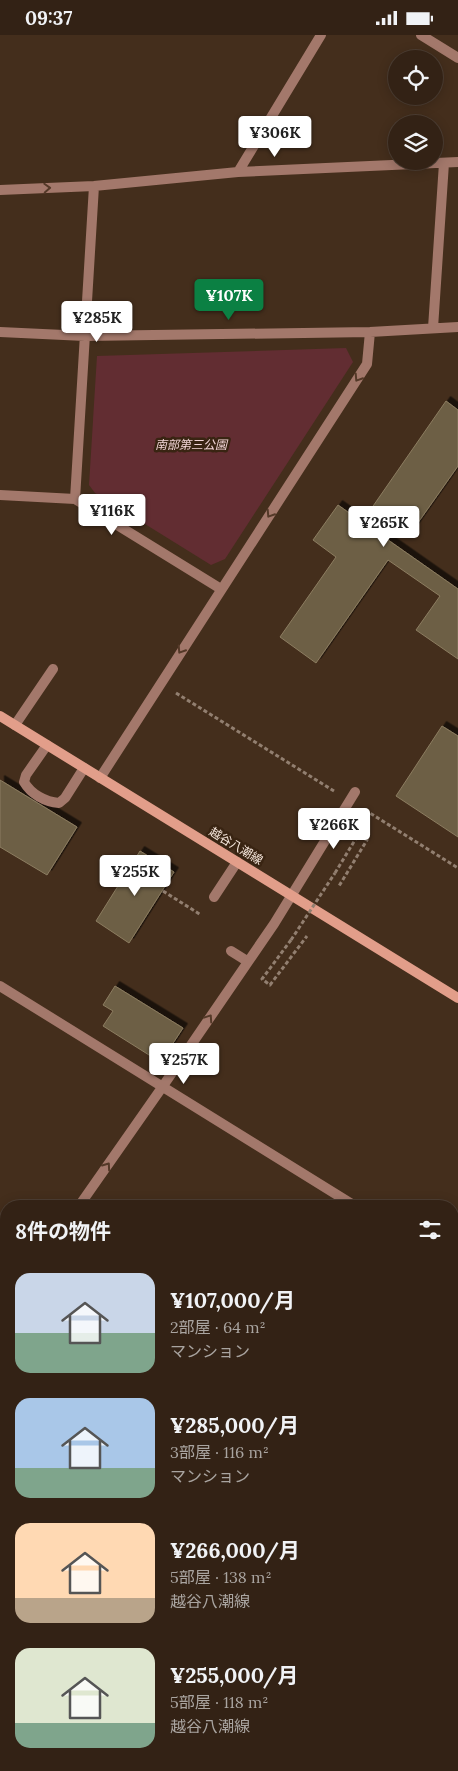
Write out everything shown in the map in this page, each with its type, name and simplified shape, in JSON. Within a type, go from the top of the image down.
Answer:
[{"type":"main road","name":"越谷八潮線","points":[[0,716],[458,998]]},
{"type":"street","points":[[238,172],[321,35]]},
{"type":"street","points":[[421,35],[458,58]]},
{"type":"street","points":[[0,190],[94,185],[238,172],[458,162]]},
{"type":"street","points":[[433,328],[444,163]]},
{"type":"street","points":[[75,499],[94,185]]},
{"type":"street","points":[[0,332],[85,336],[370,332],[458,327]]},
{"type":"street","points":[[100,778],[368,363],[370,332]]},
{"type":"street","points":[[0,495],[75,499],[137,542],[221,589]]},
{"type":"street","points":[[15,725],[53,669]]},
{"type":"street","points":[[46,745],[26,775],[24,783],[37,796],[51,803],[59,803],[65,798],[84,768]]},
{"type":"street","points":[[83,1200],[274,924],[352,796]]},
{"type":"street","points":[[214,897],[236,862]]},
{"type":"street","points":[[231,951],[247,961]]},
{"type":"street","points":[[0,986],[345,1200]]},
{"type":"path","points":[[160,683],[352,796],[458,868]]},
{"type":"path","points":[[306,936],[270,985],[262,979],[292,939],[358,835],[367,840],[339,886]]},
{"type":"path","points":[[162,891],[201,915]]},
{"type":"green space","name":"南部第三公園","points":[[346,348],[353,362],[225,559],[211,565],[95,493],[89,485],[97,356]]},
{"type":"building","points":[[446,401],[458,410],[458,466],[410,534],[381,514],[371,528],[458,589],[458,659],[416,630],[440,596],[388,560],[316,663],[280,637],[336,557],[313,540],[338,505],[362,522]]},
{"type":"building","points":[[442,726],[458,736],[458,837],[396,796]]},
{"type":"building","points":[[0,780],[77,827],[47,875],[0,847]]},
{"type":"building","points":[[140,851],[174,872],[129,943],[96,921]]},
{"type":"building","points":[[115,986],[183,1028],[162,1060],[157,1060],[103,1026],[113,1011],[103,1005]]}]
